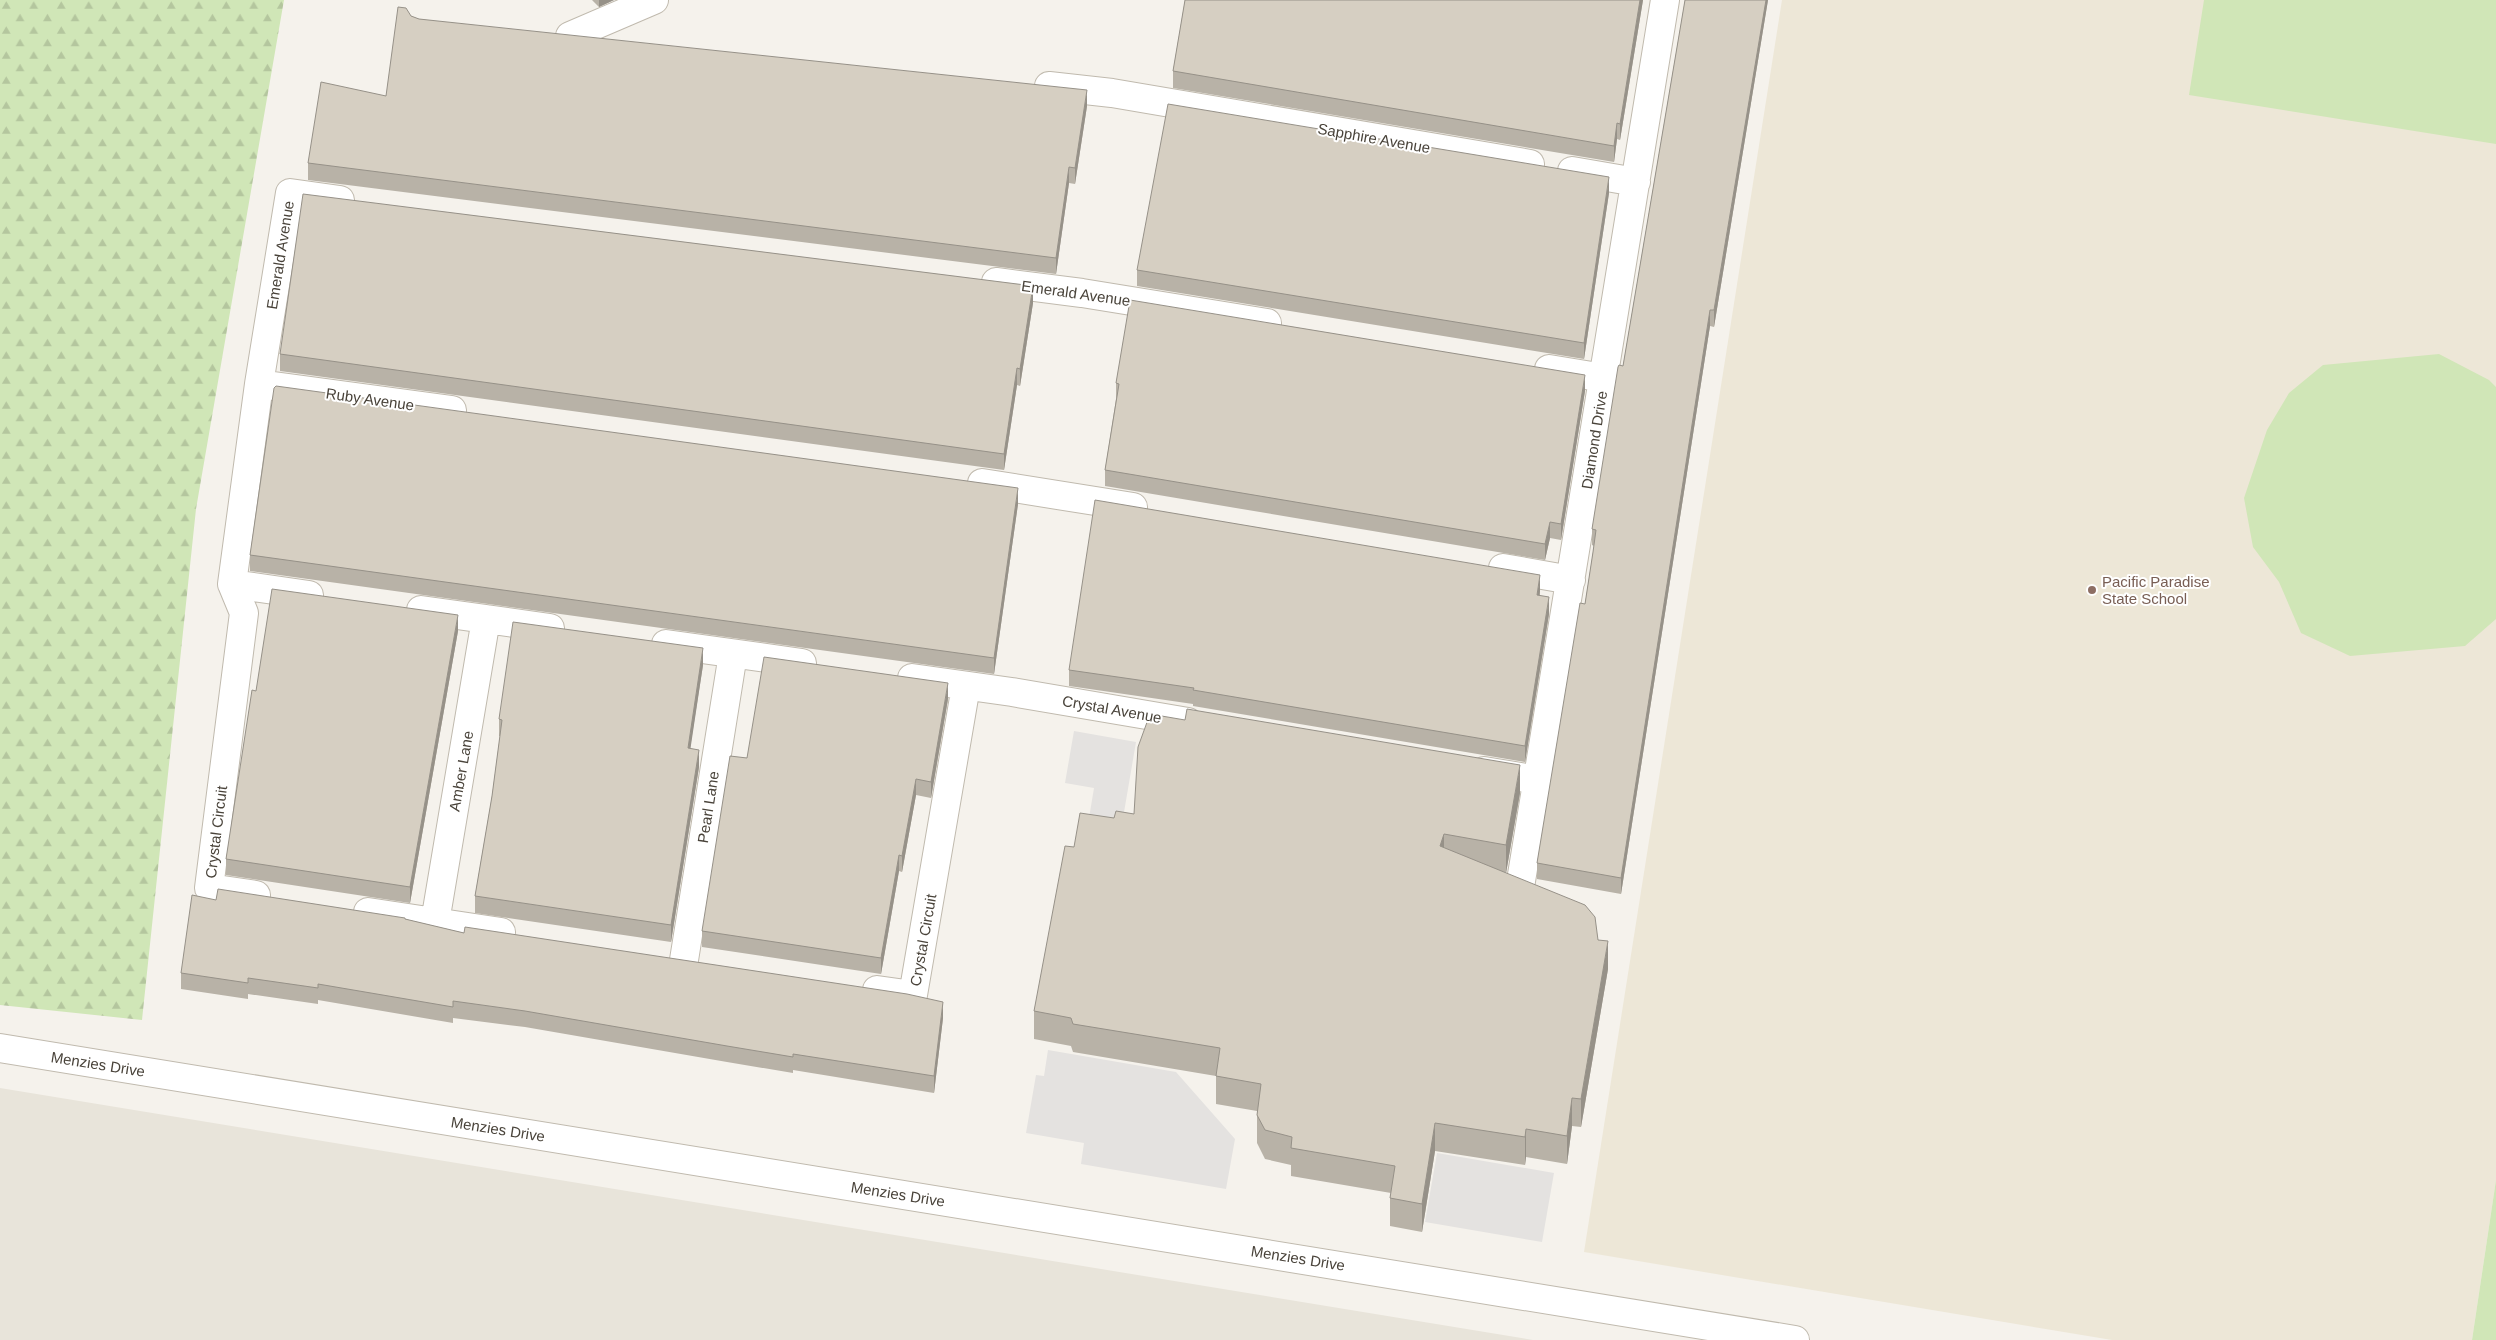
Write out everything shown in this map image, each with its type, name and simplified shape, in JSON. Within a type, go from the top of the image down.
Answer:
[{"type":"street","points":[[570,36],[654,0]]},
{"type":"street","name":"Diamond Drive","points":[[1521,880],[1665,0]]},
{"type":"street","points":[[542,33],[619,41]]},
{"type":"street","name":"Sapphire Avenue","points":[[1023,84],[1112,93],[1636,182]]},
{"type":"street","name":"Emerald Avenue","points":[[259,384],[290,193],[369,203]]},
{"type":"street","name":"Emerald Avenue","points":[[973,279],[1109,297],[1294,327]]},
{"type":"street","points":[[1525,365],[1604,378]]},
{"type":"street","points":[[259,384],[232,584],[330,598]]},
{"type":"street","name":"Ruby Avenue","points":[[259,384],[476,413]]},
{"type":"street","points":[[959,480],[1153,510]]},
{"type":"street","points":[[1482,565],[1571,580]]},
{"type":"street","name":"Crystal Circuit","points":[[232,584],[244,613],[209,888],[278,898]]},
{"type":"street","points":[[398,607],[575,632]]},
{"type":"street","name":"Amber Lane","points":[[435,922],[486,619]]},
{"type":"street","points":[[644,641],[830,667]]},
{"type":"street","name":"Pearl Lane","points":[[684,960],[733,654]]},
{"type":"street","points":[[888,675],[966,686]]},
{"type":"street","name":"Crystal Circuit","points":[[856,987],[913,996],[966,686]]},
{"type":"street","name":"Crystal Avenue","points":[[966,686],[1217,727]]},
{"type":"street","points":[[1460,768],[1538,780]]},
{"type":"street","points":[[346,909],[521,935]]},
{"type":"street","points":[[655,956],[713,965]]},
{"type":"street","name":"Menzies Drive","points":[[0,1048],[1795,1340]]},
{"type":"shaded area","name":"Pacific Paradise State School","points":[[1782,0],[2496,0],[2496,1180],[2472,1340],[2112,1340],[1584,1252]]},
{"type":"shaded area","points":[[1074,731],[1136,742],[1122,824],[1089,818],[1094,788],[1065,783]]},
{"type":"shaded area","points":[[1048,1050],[1176,1072],[1235,1139],[1226,1189],[1081,1164],[1084,1143],[1026,1133],[1036,1075],[1044,1076]]},
{"type":"shaded area","points":[[0,1088],[1533,1340],[0,1340]]},
{"type":"shaded area","points":[[1437,1153],[1554,1173],[1542,1242],[1425,1222]]},
{"type":"green space","points":[[0,0],[284,0],[196,509],[142,1020],[0,1005]]},
{"type":"green space","points":[[2204,0],[2496,0],[2496,144],[2189,95]]},
{"type":"green space","points":[[2439,354],[2489,380],[2496,387],[2496,619],[2465,646],[2350,656],[2301,633],[2279,582],[2253,547],[2244,498],[2267,430],[2289,393],[2323,365]]},
{"type":"green space","points":[[2496,1180],[2496,1340],[2472,1340]]},
{"type":"building","points":[[1185,0],[1640,0],[1620,124],[1617,123],[1614,146],[1173,71]]},
{"type":"building","points":[[1685,0],[1766,0],[1714,310],[1710,310],[1621,878],[1537,863],[1580,603],[1585,604],[1596,530],[1592,529],[1618,367],[1619,365],[1623,366]]},
{"type":"building","points":[[398,7],[406,8],[411,16],[419,19],[1087,90],[1075,168],[1069,167],[1056,258],[308,163],[321,82],[386,96]]},
{"type":"building","points":[[1168,104],[1609,177],[1584,343],[1137,270]]},
{"type":"building","points":[[303,194],[1033,286],[1020,369],[1017,368],[1004,454],[280,354]]},
{"type":"building","points":[[1130,300],[1585,375],[1561,524],[1550,522],[1545,544],[1105,470],[1119,384],[1116,383]]},
{"type":"building","points":[[276,386],[1018,488],[994,658],[250,555],[274,388]]},
{"type":"building","points":[[1095,500],[1540,575],[1537,595],[1549,597],[1525,746],[1193,690],[1194,688],[1069,670]]},
{"type":"building","points":[[272,589],[458,615],[410,887],[226,859],[252,690],[256,691]]},
{"type":"building","points":[[513,622],[703,648],[688,748],[699,750],[671,925],[475,896],[492,796],[502,720],[499,719]]},
{"type":"building","points":[[764,657],[948,683],[931,782],[916,779],[902,856],[899,855],[881,958],[702,931],[730,756],[747,758]]},
{"type":"building","points":[[1187,709],[1520,765],[1506,845],[1444,834],[1440,846],[1585,905],[1595,917],[1598,940],[1608,941],[1581,1099],[1572,1098],[1567,1136],[1526,1129],[1525,1137],[1435,1123],[1422,1204],[1390,1198],[1395,1166],[1291,1148],[1292,1137],[1265,1130],[1257,1115],[1261,1084],[1216,1076],[1220,1048],[1073,1024],[1071,1018],[1034,1011],[1065,846],[1074,847],[1080,813],[1114,818],[1116,811],[1134,814],[1138,747],[1150,714],[1185,720]]},
{"type":"building","points":[[218,889],[405,918],[464,933],[465,927],[907,994],[943,1002],[934,1076],[793,1054],[793,1057],[525,1011],[453,1001],[453,1007],[318,984],[318,988],[248,978],[248,983],[181,973],[192,895],[216,900]]},
{"type":"place","name":"Pacific Paradise State School","points":[[2092,590]]}]
